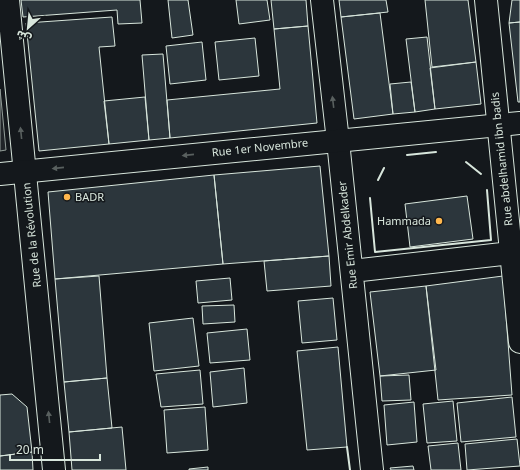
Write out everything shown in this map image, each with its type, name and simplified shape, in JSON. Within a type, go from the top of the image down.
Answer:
[{"type":"street","name":"Rue de la Révolution","points":[[8,0],[54,470]]},
{"type":"street","name":"Rue Emir Abdelkader","points":[[322,0],[372,470]]},
{"type":"street","name":"Rue abdelhamid ibn badis","points":[[486,0],[520,342]]},
{"type":"street","name":"Rue 1er Novembre","points":[[0,174],[520,123]]},
{"type":"street","points":[[352,271],[511,253]]},
{"type":"shaded area","points":[[0,89],[6,150],[0,151]]},
{"type":"building","points":[[21,0],[140,0],[142,23],[118,24],[117,10],[23,17]]},
{"type":"building","points":[[168,0],[188,0],[193,35],[172,38]]},
{"type":"building","points":[[236,0],[267,0],[270,20],[239,24]]},
{"type":"building","points":[[271,0],[306,0],[308,26],[274,29]]},
{"type":"building","points":[[339,0],[386,0],[388,12],[341,17]]},
{"type":"building","points":[[425,0],[468,0],[476,62],[432,67]]},
{"type":"building","points":[[512,0],[520,0],[520,22],[509,23]]},
{"type":"building","points":[[380,13],[393,114],[354,119],[341,17]]},
{"type":"building","points":[[112,17],[115,46],[99,47],[109,144],[39,151],[26,23]]},
{"type":"building","points":[[520,22],[520,102],[518,102],[509,23]]},
{"type":"building","points":[[308,26],[317,123],[170,138],[167,100],[280,89],[274,29]]},
{"type":"building","points":[[427,37],[435,109],[415,112],[406,39]]},
{"type":"building","points":[[255,38],[259,76],[219,80],[215,42]]},
{"type":"building","points":[[202,42],[206,80],[170,84],[166,46]]},
{"type":"building","points":[[163,54],[170,138],[149,140],[142,55]]},
{"type":"building","points":[[476,62],[481,104],[435,109],[430,68]]},
{"type":"building","points":[[411,82],[415,112],[393,114],[390,84]]},
{"type":"building","points":[[145,97],[149,140],[109,144],[104,101]]},
{"type":"building","points":[[320,166],[329,256],[223,264],[214,175]]},
{"type":"building","points":[[214,175],[223,264],[55,279],[48,192]]},
{"type":"building","name":"Hammada","points":[[467,196],[473,239],[410,247],[405,204]]},
{"type":"building","points":[[329,256],[331,286],[267,291],[264,261]]},
{"type":"building","points":[[99,276],[107,378],[64,382],[55,279]]},
{"type":"building","points":[[503,276],[512,395],[438,400],[426,286]]},
{"type":"building","points":[[230,278],[232,300],[198,303],[196,281]]},
{"type":"building","points":[[426,286],[436,370],[380,376],[370,292]]},
{"type":"building","points":[[333,298],[337,340],[302,343],[298,301]]},
{"type":"building","points":[[234,305],[235,322],[203,324],[202,306]]},
{"type":"building","points":[[193,318],[199,366],[154,371],[149,323]]},
{"type":"building","points":[[247,329],[250,360],[210,363],[207,333]]},
{"type":"building","points":[[338,347],[347,447],[307,450],[297,351]]},
{"type":"building","points":[[244,368],[247,403],[213,407],[210,372]]},
{"type":"building","points":[[200,370],[203,404],[161,407],[156,374]]},
{"type":"building","points":[[409,375],[411,400],[382,401],[380,376]]},
{"type":"building","points":[[107,378],[112,428],[69,432],[64,382]]},
{"type":"building","points":[[12,394],[27,407],[32,452],[0,456],[0,395]]},
{"type":"building","points":[[512,397],[516,437],[461,442],[457,403]]},
{"type":"building","points":[[453,401],[457,441],[427,443],[423,404]]},
{"type":"building","points":[[414,402],[417,442],[387,445],[384,405]]},
{"type":"building","points":[[205,407],[208,450],[167,453],[164,410]]},
{"type":"building","points":[[122,427],[126,470],[72,470],[69,432]]},
{"type":"building","points":[[517,439],[520,466],[467,470],[465,444]]},
{"type":"building","points":[[458,443],[461,470],[431,470],[428,446]]},
{"type":"building","points":[[32,452],[33,470],[0,470],[0,456]]},
{"type":"building","points":[[413,466],[414,470],[391,470],[390,468]]},
{"type":"building","points":[[208,467],[208,470],[189,470],[189,469]]},
{"type":"wall","points":[[407,155],[436,152]]},
{"type":"wall","points":[[466,162],[481,174]]},
{"type":"wall","points":[[378,180],[384,168]]},
{"type":"wall","points":[[370,198],[375,252],[491,240],[487,190]]},
{"type":"wall","points":[[347,447],[350,470]]},
{"type":"place","name":"BADR","points":[[67,197]]},
{"type":"place","name":"Hammada","points":[[439,221]]}]
